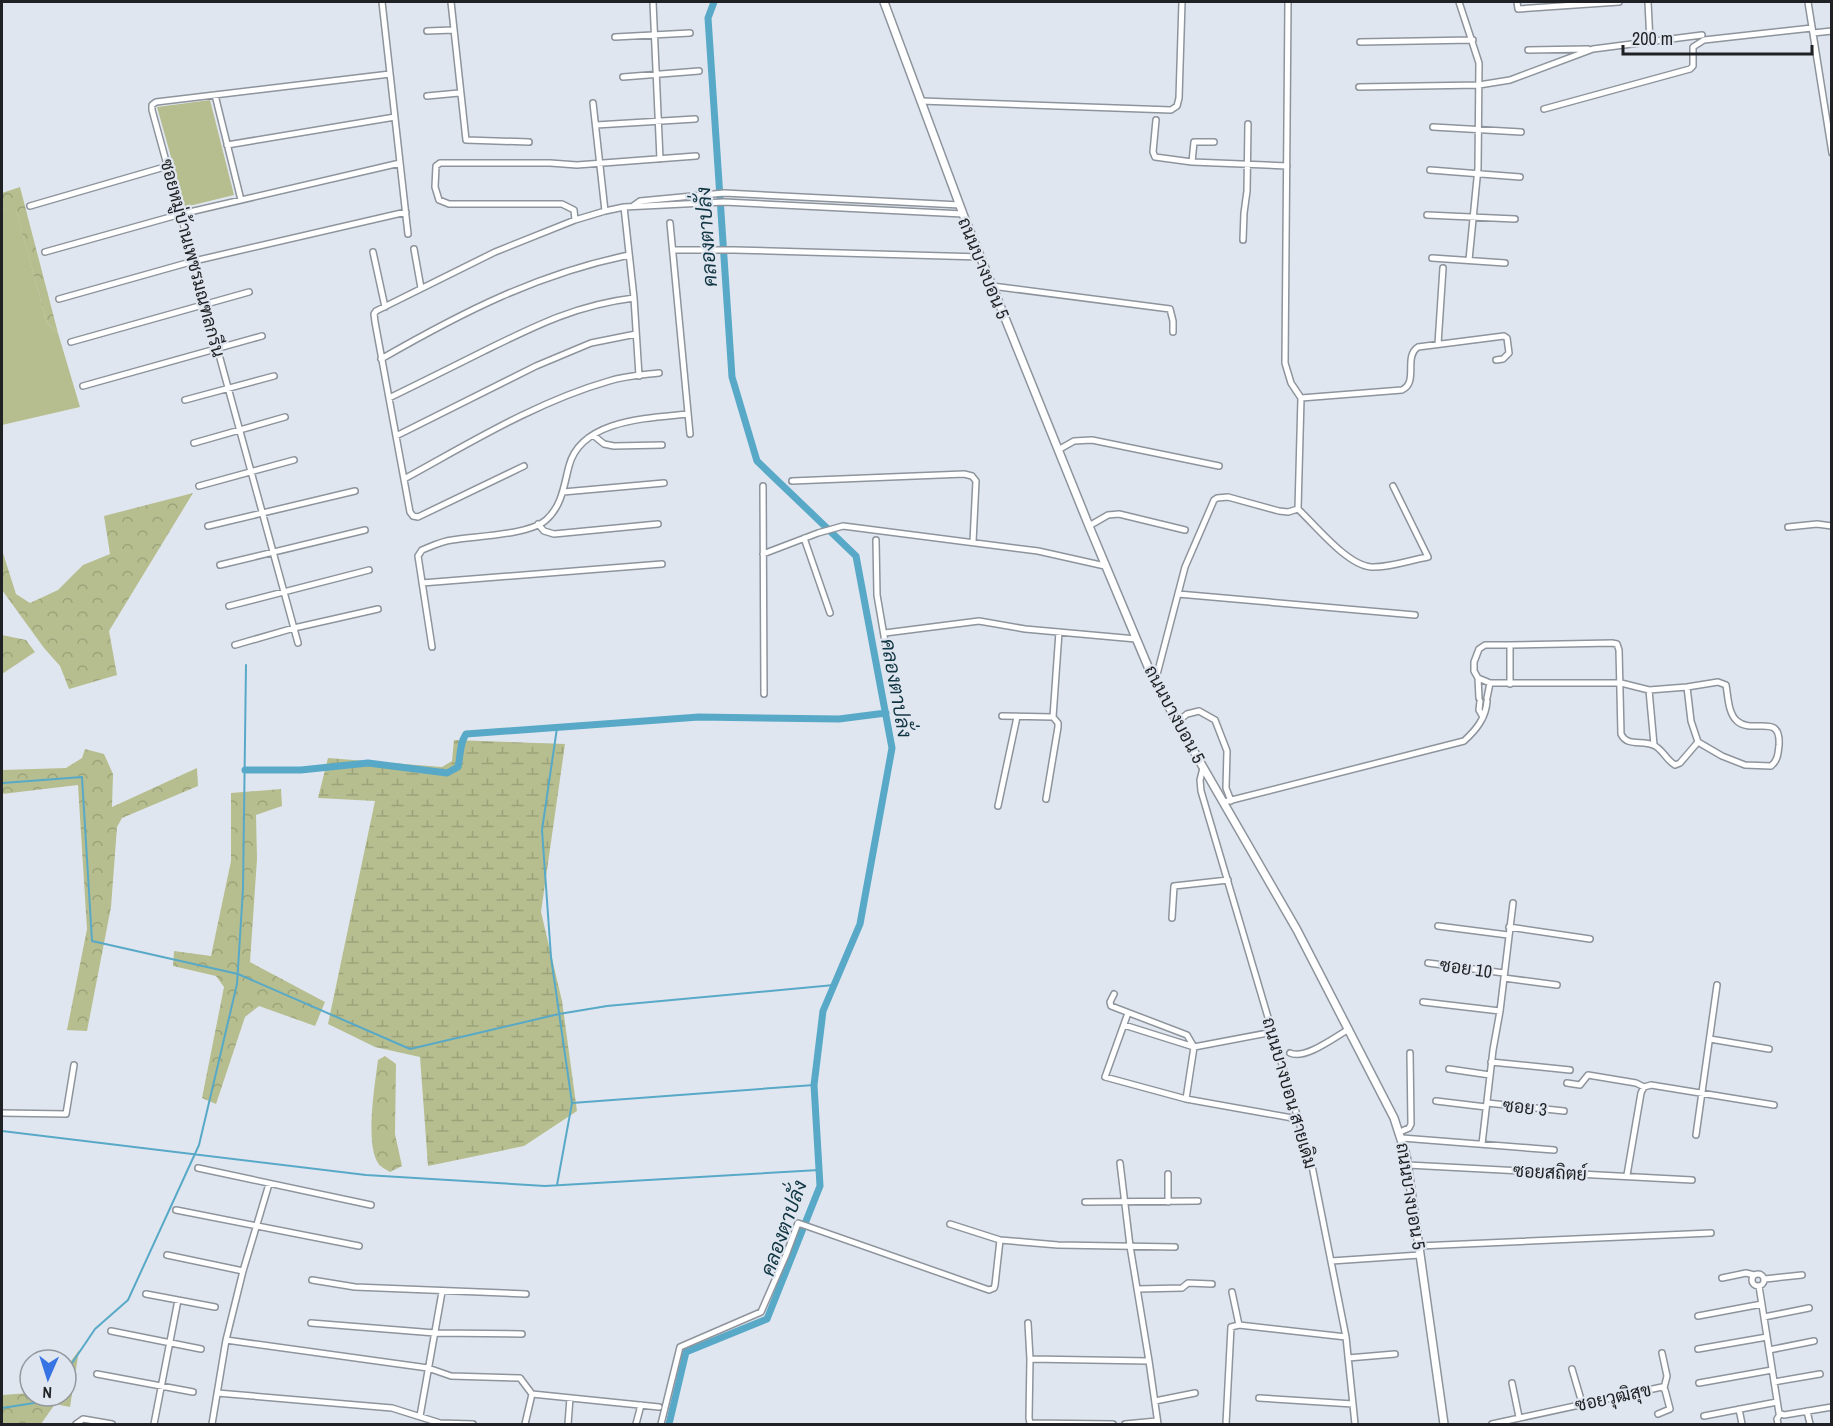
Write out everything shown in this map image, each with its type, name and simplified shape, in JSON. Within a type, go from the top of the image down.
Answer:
[{"type":"main road","name":"ถนนบางบอน 5","points":[[884,2],[963,214],[1105,566],[1155,682],[1203,768],[1227,802],[1297,930],[1401,1135],[1408,1165],[1444,1425]]},
{"type":"street","points":[[382,2],[408,234]]},
{"type":"street","points":[[451,2],[465,140],[530,142]]},
{"type":"street","points":[[653,2],[660,159]]},
{"type":"street","points":[[921,100],[1157,115],[1171,110],[1177,106],[1179,98],[1182,2]]},
{"type":"street","points":[[1288,2],[1285,363],[1291,383],[1301,401],[1298,509],[1344,554],[1359,564],[1379,566],[1428,557],[1393,486]]},
{"type":"street","points":[[1459,2],[1479,63],[1478,174],[1468,260]]},
{"type":"street","points":[[1517,2],[1518,9],[1619,2]]},
{"type":"street","points":[[1648,2],[1650,42]]},
{"type":"street","points":[[1808,2],[1828,108],[1832,153]]},
{"type":"street","points":[[427,31],[453,30]]},
{"type":"street","points":[[1544,109],[1690,69],[1693,66],[1693,47],[1697,42],[1704,40],[1832,31]]},
{"type":"street","points":[[615,37],[690,33]]},
{"type":"street","points":[[1528,50],[1593,49],[1702,35]]},
{"type":"street","points":[[1360,42],[1473,40]]},
{"type":"street","points":[[1359,87],[1479,85],[1510,80],[1593,49]]},
{"type":"street","points":[[623,77],[699,70]]},
{"type":"street","name":"ซอยหมู่บ้านเพชรมณฑลกรีน","points":[[298,643],[152,105],[156,102],[390,74]]},
{"type":"street","points":[[427,96],[459,93]]},
{"type":"street","points":[[215,95],[241,200]]},
{"type":"street","points":[[593,103],[605,211]]},
{"type":"street","points":[[1157,115],[1153,152],[1155,158],[1287,166]]},
{"type":"street","points":[[227,145],[395,117]]},
{"type":"street","points":[[596,126],[695,119]]},
{"type":"street","points":[[1244,240],[1248,124]]},
{"type":"street","points":[[1433,127],[1521,132]]},
{"type":"street","points":[[1192,162],[1194,142],[1215,141]]},
{"type":"street","points":[[575,220],[573,210],[562,204],[449,204],[439,200],[435,188],[436,166],[440,163],[577,165],[696,156]]},
{"type":"street","points":[[45,252],[181,214],[400,163]]},
{"type":"street","points":[[30,206],[168,166]]},
{"type":"street","points":[[1430,170],[1520,177]]},
{"type":"street","points":[[633,206],[640,201],[724,193],[960,205]]},
{"type":"street","points":[[741,203],[742,194]]},
{"type":"street","points":[[686,197],[687,204]]},
{"type":"street","points":[[816,198],[816,207]]},
{"type":"street","points":[[524,466],[418,517],[413,516],[410,512],[381,359],[374,314],[376,311],[495,252],[575,220],[624,207],[642,208],[724,202],[963,214]]},
{"type":"street","points":[[887,202],[887,210]]},
{"type":"street","points":[[624,207],[634,298],[639,376]]},
{"type":"street","points":[[59,299],[194,261],[406,212]]},
{"type":"street","points":[[1427,215],[1515,219]]},
{"type":"street","points":[[670,223],[690,434]]},
{"type":"street","points":[[414,249],[421,288]]},
{"type":"street","points":[[674,250],[981,257]]},
{"type":"street","points":[[373,252],[385,307]]},
{"type":"street","points":[[381,359],[450,320],[522,286],[568,269],[630,255]]},
{"type":"street","points":[[1432,258],[1504,263]]},
{"type":"street","points":[[1438,344],[1443,268]]},
{"type":"street","points":[[992,286],[1170,309],[1173,332]]},
{"type":"street","points":[[71,342],[249,292]]},
{"type":"street","points":[[389,398],[548,320],[606,301],[634,298]]},
{"type":"street","points":[[396,436],[536,366],[591,343],[636,334]]},
{"type":"street","points":[[83,386],[262,336]]},
{"type":"street","points":[[1301,401],[1408,388],[1412,355],[1418,347],[1504,336],[1507,338],[1509,353],[1503,359],[1496,360]]},
{"type":"street","points":[[404,479],[507,423],[574,393],[610,380],[659,373]]},
{"type":"street","points":[[185,400],[274,376]]},
{"type":"street","points":[[432,647],[418,556],[422,550],[449,540],[530,529],[546,520],[561,499],[570,462],[579,446],[593,435],[628,421],[688,414]]},
{"type":"street","points":[[194,443],[285,417]]},
{"type":"street","points":[[593,435],[604,444],[614,447],[662,445]]},
{"type":"street","points":[[1058,450],[1074,441],[1092,440],[1219,466]]},
{"type":"street","points":[[199,486],[294,460]]},
{"type":"street","points":[[792,481],[964,474],[972,476],[976,481],[973,542]]},
{"type":"street","points":[[563,492],[663,483]]},
{"type":"street","points":[[763,486],[764,694]]},
{"type":"street","points":[[207,526],[355,491]]},
{"type":"street","points":[[1155,682],[1191,551],[1214,501],[1217,498],[1228,497],[1287,512],[1298,509]]},
{"type":"street","points":[[1089,526],[1108,515],[1119,514],[1185,530]]},
{"type":"street","points":[[538,524],[544,531],[554,534],[658,524]]},
{"type":"street","points":[[1788,527],[1817,524],[1832,526]]},
{"type":"street","points":[[763,554],[843,526],[1038,551],[1105,566]]},
{"type":"street","points":[[220,565],[365,530]]},
{"type":"street","points":[[804,538],[830,614]]},
{"type":"street","points":[[876,540],[877,595],[888,658]]},
{"type":"street","points":[[423,583],[662,564]]},
{"type":"street","points":[[229,606],[369,570]]},
{"type":"street","points":[[1178,594],[1415,615]]},
{"type":"street","points":[[235,645],[294,628],[378,609]]},
{"type":"street","points":[[885,633],[979,621],[1006,626],[1136,639]]},
{"type":"street","points":[[1046,799],[1058,728],[1058,723],[1053,717],[1059,632]]},
{"type":"street","points":[[1483,717],[1479,710],[1478,678],[1474,671],[1474,662],[1479,649],[1485,645],[1612,642],[1617,644],[1619,650],[1623,739],[1654,745]]},
{"type":"street","points":[[1510,645],[1510,684]]},
{"type":"street","points":[[1478,678],[1491,683],[1510,684],[1621,683],[1649,690],[1723,683],[1726,685],[1734,719],[1747,726],[1773,727],[1778,730],[1776,762],[1771,766],[1745,765],[1722,756],[1698,742],[1691,721],[1687,687]]},
{"type":"street","points":[[1177,722],[1187,714],[1199,711],[1215,720],[1227,751],[1227,802],[1464,741],[1476,730],[1486,711],[1491,683]]},
{"type":"street","points":[[1649,690],[1654,745],[1671,763],[1676,765],[1698,742]]},
{"type":"street","points":[[1002,716],[1053,717]]},
{"type":"street","points":[[998,806],[1017,717]]},
{"type":"street","name":"ถนนบางบอน สายเดิม","points":[[1203,768],[1200,780],[1201,790],[1312,1166],[1346,1337],[1355,1425]]},
{"type":"street","points":[[1173,918],[1174,886],[1228,880]]},
{"type":"street","points":[[1482,1144],[1513,903]]},
{"type":"street","points":[[1438,926],[1508,935]]},
{"type":"street","points":[[1509,927],[1590,939]]},
{"type":"street","name":"ซอย 10","points":[[1428,963],[1557,985]]},
{"type":"street","points":[[1696,1135],[1717,985]]},
{"type":"street","points":[[1114,994],[1110,1002],[1111,1006],[1186,1035],[1194,1047],[1186,1100]]},
{"type":"street","points":[[1424,1002],[1500,1011]]},
{"type":"street","points":[[1128,1013],[1105,1077],[1186,1100],[1299,1119]]},
{"type":"street","points":[[1124,1025],[1194,1047],[1273,1032]]},
{"type":"street","points":[[1290,1053],[1305,1054],[1349,1029]]},
{"type":"street","points":[[1710,1039],[1769,1048]]},
{"type":"street","points":[[1401,1135],[1411,1124],[1410,1053]]},
{"type":"street","points":[[1491,1062],[1570,1070]]},
{"type":"street","points":[[2,1113],[66,1114],[74,1065]]},
{"type":"street","points":[[1449,1069],[1490,1075]]},
{"type":"street","points":[[1567,1083],[1580,1085],[1588,1075],[1636,1083],[1644,1087],[1652,1085],[1774,1106]]},
{"type":"street","points":[[1627,1175],[1641,1093],[1644,1087]]},
{"type":"street","name":"ซอย 3","points":[[1436,1101],[1564,1111]]},
{"type":"street","points":[[1401,1135],[1554,1150]]},
{"type":"street","points":[[1120,1163],[1157,1423],[1125,1425]]},
{"type":"street","name":"ซอยสถิตย์","points":[[1408,1165],[1692,1180]]},
{"type":"street","points":[[198,1168],[371,1205]]},
{"type":"street","points":[[1168,1174],[1168,1202]]},
{"type":"street","points":[[212,1425],[226,1340],[243,1271],[269,1184]]},
{"type":"street","points":[[1085,1202],[1198,1201]]},
{"type":"street","points":[[176,1210],[359,1246]]},
{"type":"street","points":[[661,1425],[680,1347],[761,1312],[786,1256],[797,1224],[806,1225],[989,1290],[995,1285],[1000,1240]]},
{"type":"street","points":[[950,1224],[1000,1240],[1058,1245],[1174,1247]]},
{"type":"street","points":[[1419,1246],[1712,1233]]},
{"type":"street","points":[[167,1255],[243,1271]]},
{"type":"street","points":[[1331,1261],[1420,1255]]},
{"type":"street","points":[[1722,1278],[1746,1273],[1761,1274],[1765,1279]]},
{"type":"street","points":[[1754,1275],[1752,1283],[1759,1287]]},
{"type":"street","points":[[1765,1279],[1802,1275]]},
{"type":"street","points":[[1759,1287],[1765,1279]]},
{"type":"street","points":[[312,1280],[355,1287],[526,1294]]},
{"type":"street","points":[[1137,1289],[1182,1288],[1188,1283],[1212,1284]]},
{"type":"street","points":[[1759,1287],[1780,1414],[1777,1419],[1778,1425]]},
{"type":"street","points":[[420,1416],[442,1292]]},
{"type":"street","points":[[1232,1292],[1239,1325]]},
{"type":"street","points":[[146,1294],[215,1307]]},
{"type":"street","points":[[154,1425],[178,1300]]},
{"type":"street","points":[[1698,1316],[1762,1304]]},
{"type":"street","points":[[1764,1317],[1809,1308]]},
{"type":"street","points":[[311,1323],[435,1333],[522,1334]]},
{"type":"street","points":[[1028,1323],[1030,1423],[1113,1425]]},
{"type":"street","points":[[1226,1425],[1230,1330],[1234,1325],[1346,1337]]},
{"type":"street","points":[[111,1331],[201,1349]]},
{"type":"street","points":[[1698,1349],[1767,1337]]},
{"type":"street","points":[[226,1340],[428,1368],[451,1376],[520,1378],[532,1394],[659,1407]]},
{"type":"street","points":[[1769,1350],[1814,1341]]},
{"type":"street","points":[[1662,1353],[1667,1376],[1664,1389]]},
{"type":"street","points":[[1348,1358],[1395,1354]]},
{"type":"street","points":[[1030,1359],[1149,1361]]},
{"type":"street","points":[[1572,1369],[1582,1403]]},
{"type":"street","points":[[1700,1383],[1772,1370]]},
{"type":"street","points":[[97,1374],[193,1392]]},
{"type":"street","points":[[1774,1382],[1820,1374]]},
{"type":"street","points":[[1512,1383],[1519,1417]]},
{"type":"street","name":"ซอยวุฒิสุข","points":[[1492,1425],[1657,1387],[1664,1389],[1670,1409],[1658,1414]]},
{"type":"street","points":[[217,1393],[392,1408],[440,1423],[474,1425]]},
{"type":"street","points":[[1155,1401],[1195,1393]]},
{"type":"street","points":[[525,1425],[532,1394]]},
{"type":"street","points":[[568,1425],[570,1398]]},
{"type":"street","points":[[1259,1398],[1353,1404]]},
{"type":"street","points":[[1704,1416],[1777,1402]]},
{"type":"street","points":[[636,1425],[641,1405]]},
{"type":"street","points":[[1780,1414],[1832,1407]]},
{"type":"street","points":[[1739,1409],[1742,1425]]},
{"type":"street","points":[[1807,1410],[1810,1425]]},
{"type":"street","points":[[76,1425],[83,1419],[112,1425]]},
{"type":"green space","points":[[210,100],[234,195],[185,207],[157,107]]},
{"type":"green space","points":[[20,187],[58,333],[47,323],[15,207],[2,210],[2,193]]},
{"type":"green space","points":[[15,206],[47,323],[58,333],[80,407],[2,425],[2,210]]},
{"type":"green space","points":[[193,493],[109,631],[117,675],[69,689],[60,666],[2,590],[2,550],[16,594],[30,603],[58,590],[83,565],[110,554],[104,516]]},
{"type":"green space","points":[[2,635],[26,640],[35,652],[2,674]]},
{"type":"green space","points":[[454,740],[565,744],[541,912],[562,1001],[577,1111],[524,1146],[428,1166],[420,1057],[375,1047],[328,1024],[375,801],[318,798],[328,758],[442,767],[452,761]]},
{"type":"green space","points":[[85,749],[104,754],[113,774],[112,807],[197,768],[198,786],[122,818],[117,827],[111,907],[87,1031],[67,1030],[87,929],[78,785],[2,794],[2,770],[66,768],[82,758]]},
{"type":"green space","points":[[281,789],[282,806],[256,815],[257,859],[250,962],[325,1002],[315,1026],[259,1006],[245,1017],[216,1104],[202,1098],[224,987],[216,976],[173,966],[174,951],[211,956],[231,861],[231,793]]},
{"type":"green space","points":[[385,1056],[396,1064],[395,1134],[402,1166],[390,1172],[378,1163],[374,1154],[371,1128],[378,1060]]},
{"type":"green space","points":[[18,1394],[18,1408],[52,1408],[41,1424],[2,1424],[2,1395]]},
{"type":"waterway","name":"คลองตาปลั่ง","points":[[669,1424],[686,1352],[767,1319],[820,1186],[814,1085],[823,1011],[860,924],[892,748],[856,556],[757,461],[732,377],[708,18],[714,2]]},
{"type":"waterway","points":[[78,1354],[95,1329],[128,1300],[199,1145],[237,984],[243,889],[246,665]]},
{"type":"waterway","points":[[245,770],[301,770],[368,763],[447,773],[458,767],[461,746],[466,734],[699,717],[839,719],[886,713]]},
{"type":"waterway","points":[[557,728],[542,830],[551,957],[572,1103],[557,1185]]},
{"type":"waterway","points":[[3,783],[82,777],[92,941],[238,974],[410,1049],[559,1014],[607,1006],[834,985]]},
{"type":"waterway","points":[[572,1103],[814,1085]]},
{"type":"waterway","points":[[2,1131],[366,1175],[545,1186],[819,1170]]},
{"type":"waterway","points":[[2,1408],[18,1406]]}]
